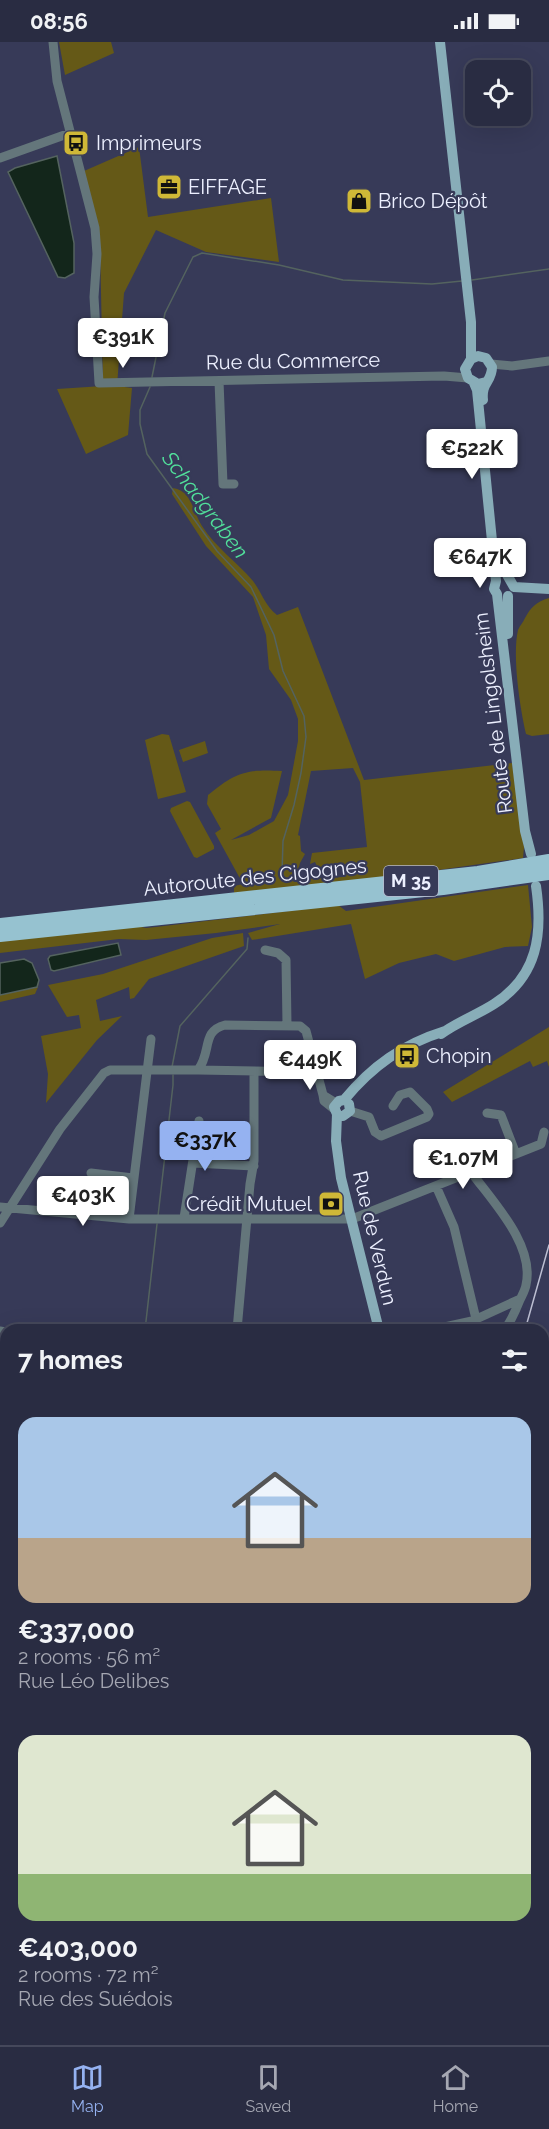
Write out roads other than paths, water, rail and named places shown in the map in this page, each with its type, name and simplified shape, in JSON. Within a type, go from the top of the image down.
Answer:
[{"type":"highway","name":"Autoroute des Cigognes","points":[[0,925],[478,873],[549,861]]},
{"type":"highway","name":"Autoroute des Cigognes","points":[[0,935],[443,888],[549,873]]},
{"type":"main road","points":[[440,42],[476,357],[469,376],[490,373]]},
{"type":"main road","points":[[476,357],[490,373]]},
{"type":"main road","name":"Route de Lingolsheim","points":[[469,376],[477,390],[501,590],[525,831],[531,854],[531,818],[516,730],[508,658],[508,635],[501,590],[502,566],[482,390],[490,373]]},
{"type":"main road","points":[[501,590],[549,589]]},
{"type":"main road","points":[[342,1108],[362,1079],[386,1059],[461,1023],[509,993],[528,967],[536,947],[540,923],[536,886]]},
{"type":"main road","name":"Rue de Verdun","points":[[342,1108],[336,1141],[341,1178],[378,1324]]},
{"type":"street","points":[[0,158],[70,133],[57,81],[52,42]]},
{"type":"street","name":"Rue du Commerce","points":[[70,133],[95,228],[97,254],[94,297],[99,383],[469,376]]},
{"type":"street","points":[[490,373],[512,366],[549,361]]},
{"type":"street","points":[[219,381],[223,484],[234,484]]},
{"type":"street","points":[[265,950],[278,953],[286,960],[287,1025]]},
{"type":"street","points":[[198,1070],[205,1061],[210,1033],[216,1027],[225,1025],[300,1026],[306,1031],[323,1095],[342,1108],[369,1117],[375,1132],[381,1136],[427,1118],[429,1114],[428,1109],[410,1092],[400,1095],[393,1106]]},
{"type":"street","points":[[129,1219],[151,1039]]},
{"type":"street","points":[[0,1223],[60,1129],[104,1073],[110,1070],[316,1072]]},
{"type":"street","points":[[238,1324],[254,1166],[254,1071]]},
{"type":"street","points":[[487,1113],[501,1115],[516,1154]]},
{"type":"street","points":[[184,1218],[199,1121]]},
{"type":"street","points":[[0,1207],[129,1219],[352,1219],[541,1144],[544,1132]]},
{"type":"street","points":[[193,1163],[254,1166]]},
{"type":"street","points":[[471,1172],[521,1244],[527,1279],[509,1324]]},
{"type":"street","points":[[91,1173],[133,1178]]},
{"type":"street","points":[[436,1186],[454,1227],[476,1319]]},
{"type":"street","points":[[456,1324],[476,1319],[520,1299]]},
{"type":"waterway","name":"Schadgraben","points":[[152,377],[165,313],[193,257],[202,253],[279,265],[343,280],[432,284],[462,281]]},
{"type":"waterway","name":"Schadgraben","points":[[472,280],[549,269]]},
{"type":"waterway","name":"Schadgraben","points":[[150,387],[140,410],[140,424],[147,454],[217,551],[251,587],[274,635],[283,671],[304,716],[306,737],[301,773],[283,841],[282,873]]},
{"type":"waterway","name":"Schadgraben","points":[[172,1067],[180,1026],[247,949],[248,938]]},
{"type":"waterway","name":"Schadgraben","points":[[158,1216],[173,1075]]},
{"type":"waterway","name":"Schadgraben","points":[[146,1324],[157,1224]]},
{"type":"railway","points":[[527,1324],[549,1245]]},
{"type":"place","name":"Imprimeurs","points":[[76,143]]},
{"type":"place","name":"EIFFAGE","points":[[169,187]]},
{"type":"place","name":"Brico Dépôt","points":[[359,201]]},
{"type":"place","name":"Chopin","points":[[407,1056]]},
{"type":"place","name":"Crédit Mutuel","points":[[331,1204]]}]
